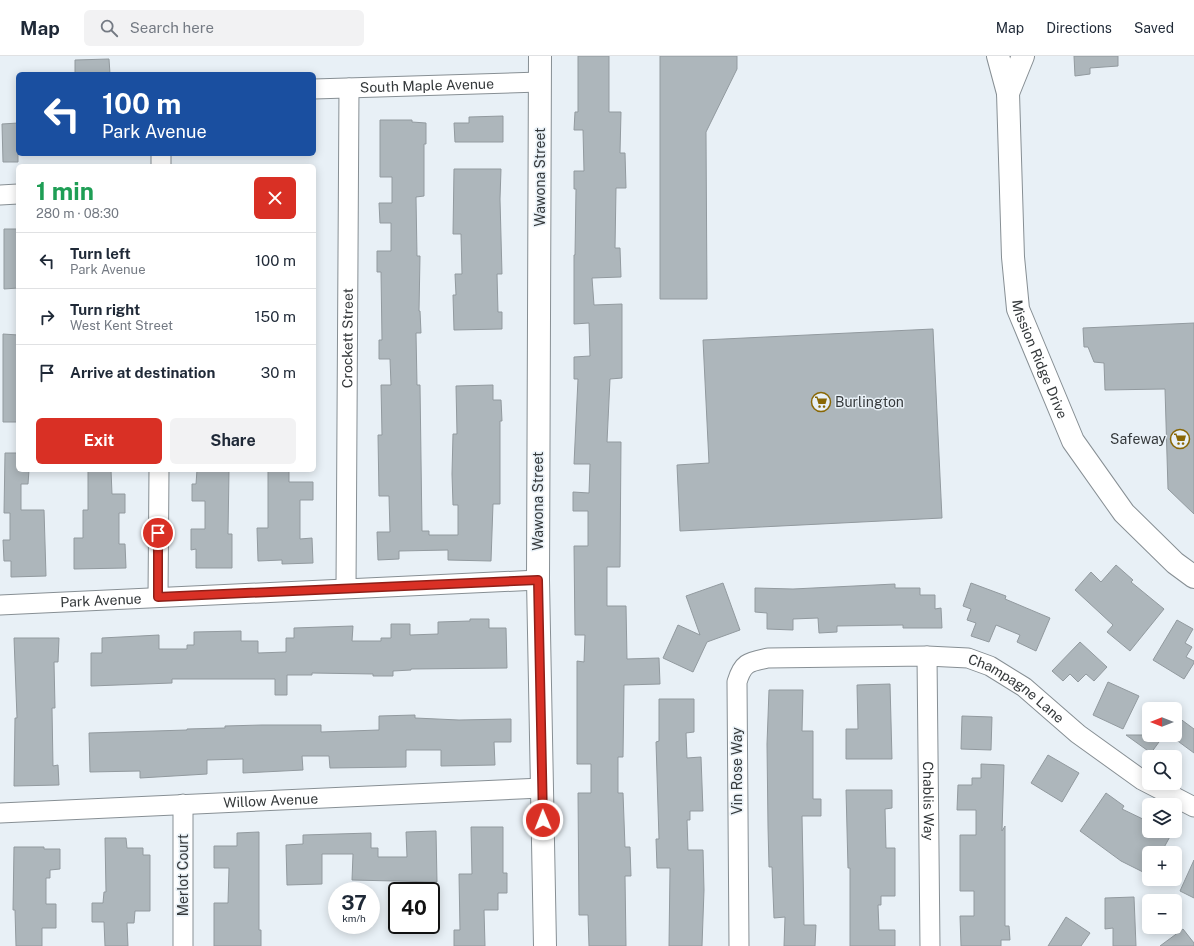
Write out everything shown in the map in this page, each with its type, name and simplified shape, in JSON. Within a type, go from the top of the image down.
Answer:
[{"type":"street","name":"Wawona Street","points":[[540,56],[538,580],[544,946]]},
{"type":"street","name":"Mission Ridge Drive","points":[[998,56],[1008,93],[1013,257],[1018,309],[1073,441],[1124,513],[1175,563],[1194,577]]},
{"type":"street","name":"Mission Ridge Drive","points":[[1008,93],[1023,56]]},
{"type":"street","name":"South Maple Avenue","points":[[316,89],[540,82]]},
{"type":"street","name":"Crockett Street","points":[[346,588],[349,88]]},
{"type":"street","points":[[0,195],[16,194]]},
{"type":"street","points":[[158,597],[159,472]]},
{"type":"street","name":"Park Avenue","points":[[0,605],[538,580]]},
{"type":"street","name":"Champagne Lane","points":[[810,657],[927,656],[968,658],[990,666],[1024,687],[1078,734],[1142,780],[1194,807]]},
{"type":"street","name":"Chablis Way","points":[[927,656],[930,946]]},
{"type":"street","name":"Vin Rose Way","points":[[738,946],[736,682],[741,668],[748,663],[768,658],[810,657]]},
{"type":"street","name":"Willow Avenue","points":[[0,813],[542,788]]},
{"type":"street","name":"Merlot Court","points":[[183,804],[183,946]]},
{"type":"building","points":[[578,56],[609,56],[609,112],[621,112],[620,153],[625,153],[626,188],[616,188],[615,248],[620,248],[621,277],[592,278],[594,305],[622,304],[622,378],[610,379],[607,442],[621,442],[620,567],[607,567],[607,606],[626,606],[627,659],[659,658],[660,684],[624,685],[623,757],[618,757],[618,793],[623,793],[625,847],[630,847],[631,876],[625,876],[626,946],[589,946],[588,915],[579,915],[578,793],[591,793],[591,764],[577,764],[577,661],[584,662],[585,635],[575,635],[574,546],[588,546],[588,511],[573,511],[573,492],[589,493],[590,464],[574,464],[578,379],[574,379],[574,357],[590,356],[589,323],[574,324],[576,189],[574,189],[574,171],[584,171],[583,130],[574,130],[575,112],[578,112]]},
{"type":"building","points":[[660,56],[737,56],[737,69],[706,132],[707,299],[660,299]]},
{"type":"building","points":[[1074,56],[1118,56],[1118,66],[1090,68],[1090,74],[1075,76]]},
{"type":"building","points":[[109,59],[110,72],[75,72],[75,60]]},
{"type":"building","points":[[503,116],[503,142],[455,142],[454,123],[469,123],[469,117]]},
{"type":"building","points":[[380,120],[412,120],[412,122],[426,123],[426,144],[424,144],[424,196],[416,197],[417,256],[420,256],[419,311],[421,333],[416,333],[417,385],[420,385],[422,531],[429,531],[429,535],[458,535],[458,505],[453,505],[452,474],[453,434],[457,434],[456,386],[493,385],[493,400],[501,400],[502,421],[500,421],[500,504],[493,504],[491,561],[448,560],[448,550],[399,551],[399,559],[378,560],[377,532],[390,532],[389,496],[379,496],[378,435],[382,435],[381,385],[391,385],[390,359],[379,359],[379,340],[382,340],[381,272],[377,272],[377,251],[391,251],[391,223],[380,223],[379,203],[392,203],[392,177],[380,177]]},
{"type":"building","points":[[16,123],[16,156],[18,156],[18,162],[3,162],[2,124]]},
{"type":"building","points":[[454,169],[501,169],[500,199],[502,274],[497,274],[498,312],[502,312],[502,329],[454,330],[453,295],[456,295],[455,274],[462,274],[461,234],[453,234]]},
{"type":"building","points":[[4,229],[16,229],[16,288],[4,289]]},
{"type":"building","points":[[1194,323],[1194,514],[1168,489],[1165,389],[1105,390],[1104,363],[1094,362],[1088,347],[1084,347],[1083,328]]},
{"type":"building","name":"Burlington","points":[[933,329],[942,518],[680,531],[677,465],[709,463],[703,340]]},
{"type":"building","points":[[3,334],[16,335],[16,422],[3,422]]},
{"type":"building","points":[[5,453],[16,453],[16,472],[29,472],[28,484],[21,484],[21,510],[44,510],[46,576],[11,577],[11,561],[4,561],[3,540],[10,540],[10,513],[4,513]]},
{"type":"building","points":[[88,472],[111,472],[112,494],[125,494],[125,513],[119,513],[119,544],[125,544],[126,568],[74,569],[74,538],[83,538],[83,510],[88,510]]},
{"type":"building","points":[[197,472],[229,472],[228,534],[232,534],[232,568],[196,568],[196,549],[191,550],[191,529],[205,529],[205,501],[192,501],[192,484],[196,484]]},
{"type":"building","points":[[268,472],[289,472],[289,482],[313,482],[313,500],[300,500],[300,539],[312,538],[313,563],[282,564],[282,560],[258,561],[257,528],[268,528]]},
{"type":"building","points":[[1116,565],[1133,580],[1131,582],[1164,609],[1130,651],[1107,632],[1113,625],[1075,590],[1091,572],[1101,582]]},
{"type":"building","points":[[723,583],[740,630],[707,642],[693,672],[663,658],[678,625],[700,635],[686,596]]},
{"type":"building","points":[[971,583],[1006,596],[1005,599],[1050,618],[1036,651],[1017,642],[1020,635],[996,625],[989,642],[971,636],[976,623],[967,620],[971,609],[963,606]]},
{"type":"building","points":[[895,584],[895,588],[920,588],[920,595],[935,595],[935,609],[941,608],[942,628],[903,628],[903,625],[837,626],[837,632],[819,633],[818,618],[793,619],[793,630],[767,629],[767,613],[755,612],[755,588],[793,589]]},
{"type":"building","points":[[470,619],[489,619],[489,628],[506,628],[507,668],[411,669],[393,671],[393,676],[373,676],[373,674],[312,673],[312,675],[287,675],[287,695],[275,695],[275,679],[172,679],[172,683],[91,686],[91,653],[102,653],[102,638],[159,635],[159,649],[187,649],[187,645],[194,645],[194,632],[241,631],[241,641],[258,641],[258,653],[286,652],[286,638],[294,638],[294,628],[353,626],[352,641],[381,641],[381,638],[391,638],[391,624],[410,624],[410,635],[438,634],[438,622],[470,621]]},
{"type":"building","points":[[1177,620],[1193,629],[1185,643],[1192,647],[1186,657],[1194,661],[1194,663],[1184,679],[1153,660]]},
{"type":"building","points":[[14,638],[59,638],[58,662],[54,662],[55,708],[52,708],[53,766],[58,765],[59,785],[14,786],[15,718],[17,718]]},
{"type":"building","points":[[1080,642],[1107,667],[1094,681],[1086,674],[1078,682],[1070,674],[1063,681],[1052,671]]},
{"type":"building","points":[[1108,682],[1139,696],[1123,729],[1093,715]]},
{"type":"building","points":[[890,684],[892,759],[846,759],[846,729],[858,729],[857,685]]},
{"type":"building","points":[[769,690],[803,690],[802,731],[813,731],[813,799],[821,799],[821,816],[802,816],[804,925],[816,925],[815,946],[784,946],[785,917],[774,918],[772,867],[769,867],[768,827],[767,744]]},
{"type":"building","points":[[659,699],[694,699],[694,732],[686,733],[687,758],[701,757],[703,811],[690,811],[690,820],[687,820],[688,850],[703,850],[704,890],[702,946],[669,946],[670,868],[657,868],[656,839],[659,839],[656,742],[659,741]]},
{"type":"building","points":[[415,715],[415,718],[459,720],[511,719],[511,742],[494,742],[495,765],[441,766],[441,750],[406,750],[406,767],[330,768],[329,756],[302,756],[303,770],[243,773],[243,759],[207,760],[207,774],[140,778],[140,771],[90,772],[89,733],[187,730],[225,728],[225,726],[262,725],[321,725],[321,732],[379,730],[379,716]]},
{"type":"building","points":[[962,716],[992,717],[991,750],[961,749]]},
{"type":"building","points":[[1182,720],[1194,729],[1194,753],[1179,742],[1182,742]]},
{"type":"building","points":[[1126,735],[1142,735],[1142,742],[1159,742],[1153,750],[1147,750]]},
{"type":"building","points":[[1048,755],[1079,773],[1062,802],[1031,783]]},
{"type":"building","points":[[981,764],[1004,765],[1002,831],[1005,826],[1005,926],[1009,926],[1010,940],[1001,940],[1001,946],[961,946],[960,916],[974,916],[974,891],[960,891],[960,835],[976,835],[976,810],[957,810],[958,785],[972,785],[972,778],[981,778]]},
{"type":"building","points":[[846,790],[892,790],[892,808],[885,809],[886,848],[895,848],[895,896],[881,896],[881,905],[878,905],[879,930],[895,930],[895,946],[850,946],[850,868],[848,868]]},
{"type":"building","points":[[1106,793],[1124,806],[1122,809],[1142,819],[1142,838],[1169,838],[1165,846],[1142,846],[1142,872],[1121,861],[1080,831]]},
{"type":"building","points":[[471,827],[503,827],[503,873],[507,873],[507,893],[498,893],[498,910],[484,910],[485,946],[454,946],[454,930],[460,930],[459,874],[472,874]]},
{"type":"building","points":[[436,831],[437,882],[352,880],[353,854],[322,854],[322,884],[287,885],[286,845],[303,844],[303,835],[371,833],[371,848],[378,848],[378,857],[407,857],[406,832]]},
{"type":"building","points":[[259,832],[259,930],[261,930],[261,946],[214,946],[214,903],[228,903],[229,868],[214,868],[214,846],[237,846],[237,833]]},
{"type":"building","points":[[105,838],[126,838],[127,848],[143,848],[143,855],[150,855],[150,911],[135,911],[134,923],[127,923],[128,946],[105,946],[104,922],[92,922],[92,903],[103,903],[104,892],[106,892]]},
{"type":"building","points":[[14,847],[44,847],[44,849],[60,849],[60,869],[50,870],[50,878],[46,878],[46,904],[56,904],[56,928],[42,928],[42,946],[16,946],[15,910],[13,910]]},
{"type":"building","points":[[1194,860],[1194,898],[1180,891]]},
{"type":"building","points":[[1134,897],[1136,946],[1113,946],[1113,928],[1105,929],[1105,898]]},
{"type":"building","points":[[1066,917],[1090,933],[1081,946],[1048,946]]},
{"type":"building","points":[[1183,929],[1194,943],[1194,946],[1160,946],[1176,934],[1182,934]]},
{"type":"place","name":"Burlington","points":[[821,402]]},
{"type":"place","name":"Safeway","points":[[1180,439]]},
{"type":"route","points":[[158,533],[158,597],[538,580],[543,820]]}]
